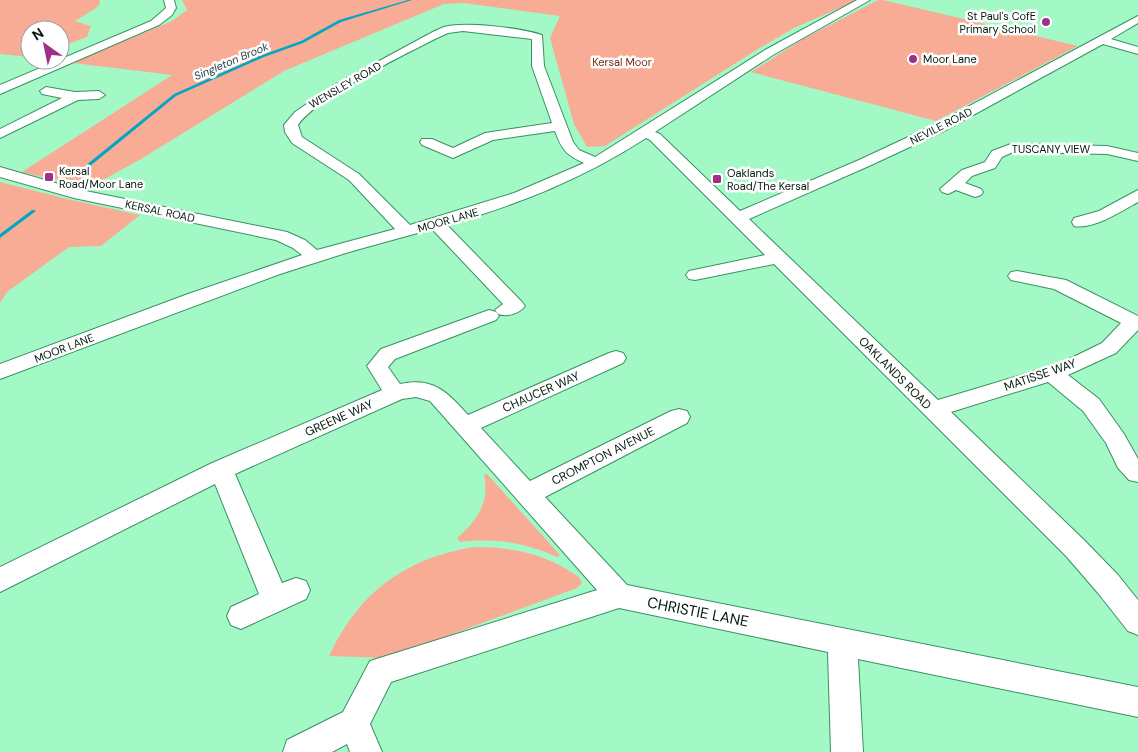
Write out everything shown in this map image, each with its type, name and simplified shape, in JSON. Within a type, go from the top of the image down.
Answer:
[{"type":"street","points":[[0,90],[155,23],[168,13],[171,8],[169,0]]},
{"type":"street","name":"MOOR LANE","points":[[0,372],[208,292],[314,257],[482,210],[550,185],[595,162],[789,40],[865,0]]},
{"type":"street","name":"NEVILE ROAD","points":[[738,218],[857,167],[940,128],[1138,19]]},
{"type":"street","name":"WENSLEY ROAD","points":[[407,232],[354,177],[297,140],[293,134],[292,124],[296,117],[308,106],[328,93],[446,30],[463,28],[529,34],[538,37],[538,66],[560,126]]},
{"type":"street","points":[[1102,40],[1138,51]]},
{"type":"street","points":[[46,91],[75,96],[99,95]]},
{"type":"street","points":[[0,134],[75,96]]},
{"type":"street","points":[[427,142],[453,154],[490,136],[560,126],[566,142],[574,153],[595,162]]},
{"type":"street","name":"OAKLANDS ROAD","points":[[644,132],[655,137],[1075,548],[1108,584],[1138,622]]},
{"type":"street","name":"TUSCANY VIEW","points":[[976,192],[951,186],[967,173],[990,165],[1000,151],[1018,147],[1107,150],[1138,157]]},
{"type":"street","name":"KERSAL ROAD","points":[[0,172],[74,193],[281,236],[306,247],[314,257]]},
{"type":"street","points":[[1094,222],[1138,195]]},
{"type":"street","points":[[395,393],[377,366],[388,354],[503,311],[437,224]]},
{"type":"street","points":[[695,275],[777,258]]},
{"type":"street","points":[[1017,276],[1059,284],[1136,322]]},
{"type":"street","name":"MATISSE WAY","points":[[932,410],[1068,368],[1109,348],[1136,322]]},
{"type":"street","name":"CHAUCER WAY","points":[[465,426],[616,358]]},
{"type":"street","points":[[1052,373],[1091,405],[1116,440],[1126,462],[1138,473]]},
{"type":"street","name":"GREENE WAY","points":[[0,580],[221,470],[395,393],[412,389],[431,392],[438,396],[619,596]]},
{"type":"street","name":"CROMPTON AVENUE","points":[[528,494],[679,417]]},
{"type":"street","points":[[221,470],[286,595],[241,616]]},
{"type":"street","name":"CHRISTIE LANE","points":[[354,722],[381,671],[619,596],[842,640],[1138,702]]},
{"type":"street","points":[[842,640],[847,752]]},
{"type":"street","points":[[299,752],[354,722],[366,752]]},
{"type":"green space","points":[[0,0],[99,0],[100,4],[96,8],[75,21],[91,26],[87,37],[70,43],[70,20],[20,20],[20,56],[0,54]]},
{"type":"green space","name":"Kersal Moor","points":[[182,0],[858,0],[794,28],[605,146],[587,147],[574,124],[550,38],[560,16],[464,3],[444,4],[284,71],[141,159],[88,188],[22,172],[172,75],[73,63],[172,21],[187,10]]},
{"type":"green space","name":"Moor Lane","points":[[878,0],[1078,46],[936,121],[751,72],[803,39]]},
{"type":"green space","points":[[0,182],[140,215],[101,246],[69,247],[7,292],[0,303]]},
{"type":"green space","points":[[487,474],[560,555],[557,557],[509,542],[460,542],[457,538],[471,525],[480,510],[485,494],[484,475]]},
{"type":"green space","points":[[473,547],[499,548],[534,555],[568,570],[578,577],[582,583],[577,588],[388,658],[329,656],[354,614],[386,582],[426,560]]},
{"type":"waterway","name":"Singleton Brook","points":[[77,174],[175,95],[263,56],[302,42],[340,21],[411,0]]},
{"type":"waterway","name":"Singleton Brook","points":[[0,236],[34,211]]},
{"type":"place","name":"St Paul's CofE Primary School","points":[[1046,22]]},
{"type":"place","name":"Moor Lane","points":[[913,59]]},
{"type":"place","name":"Kersal Road/Moor Lane","points":[[49,177]]},
{"type":"place","name":"Oaklands Road/The Kersal","points":[[717,179]]}]
